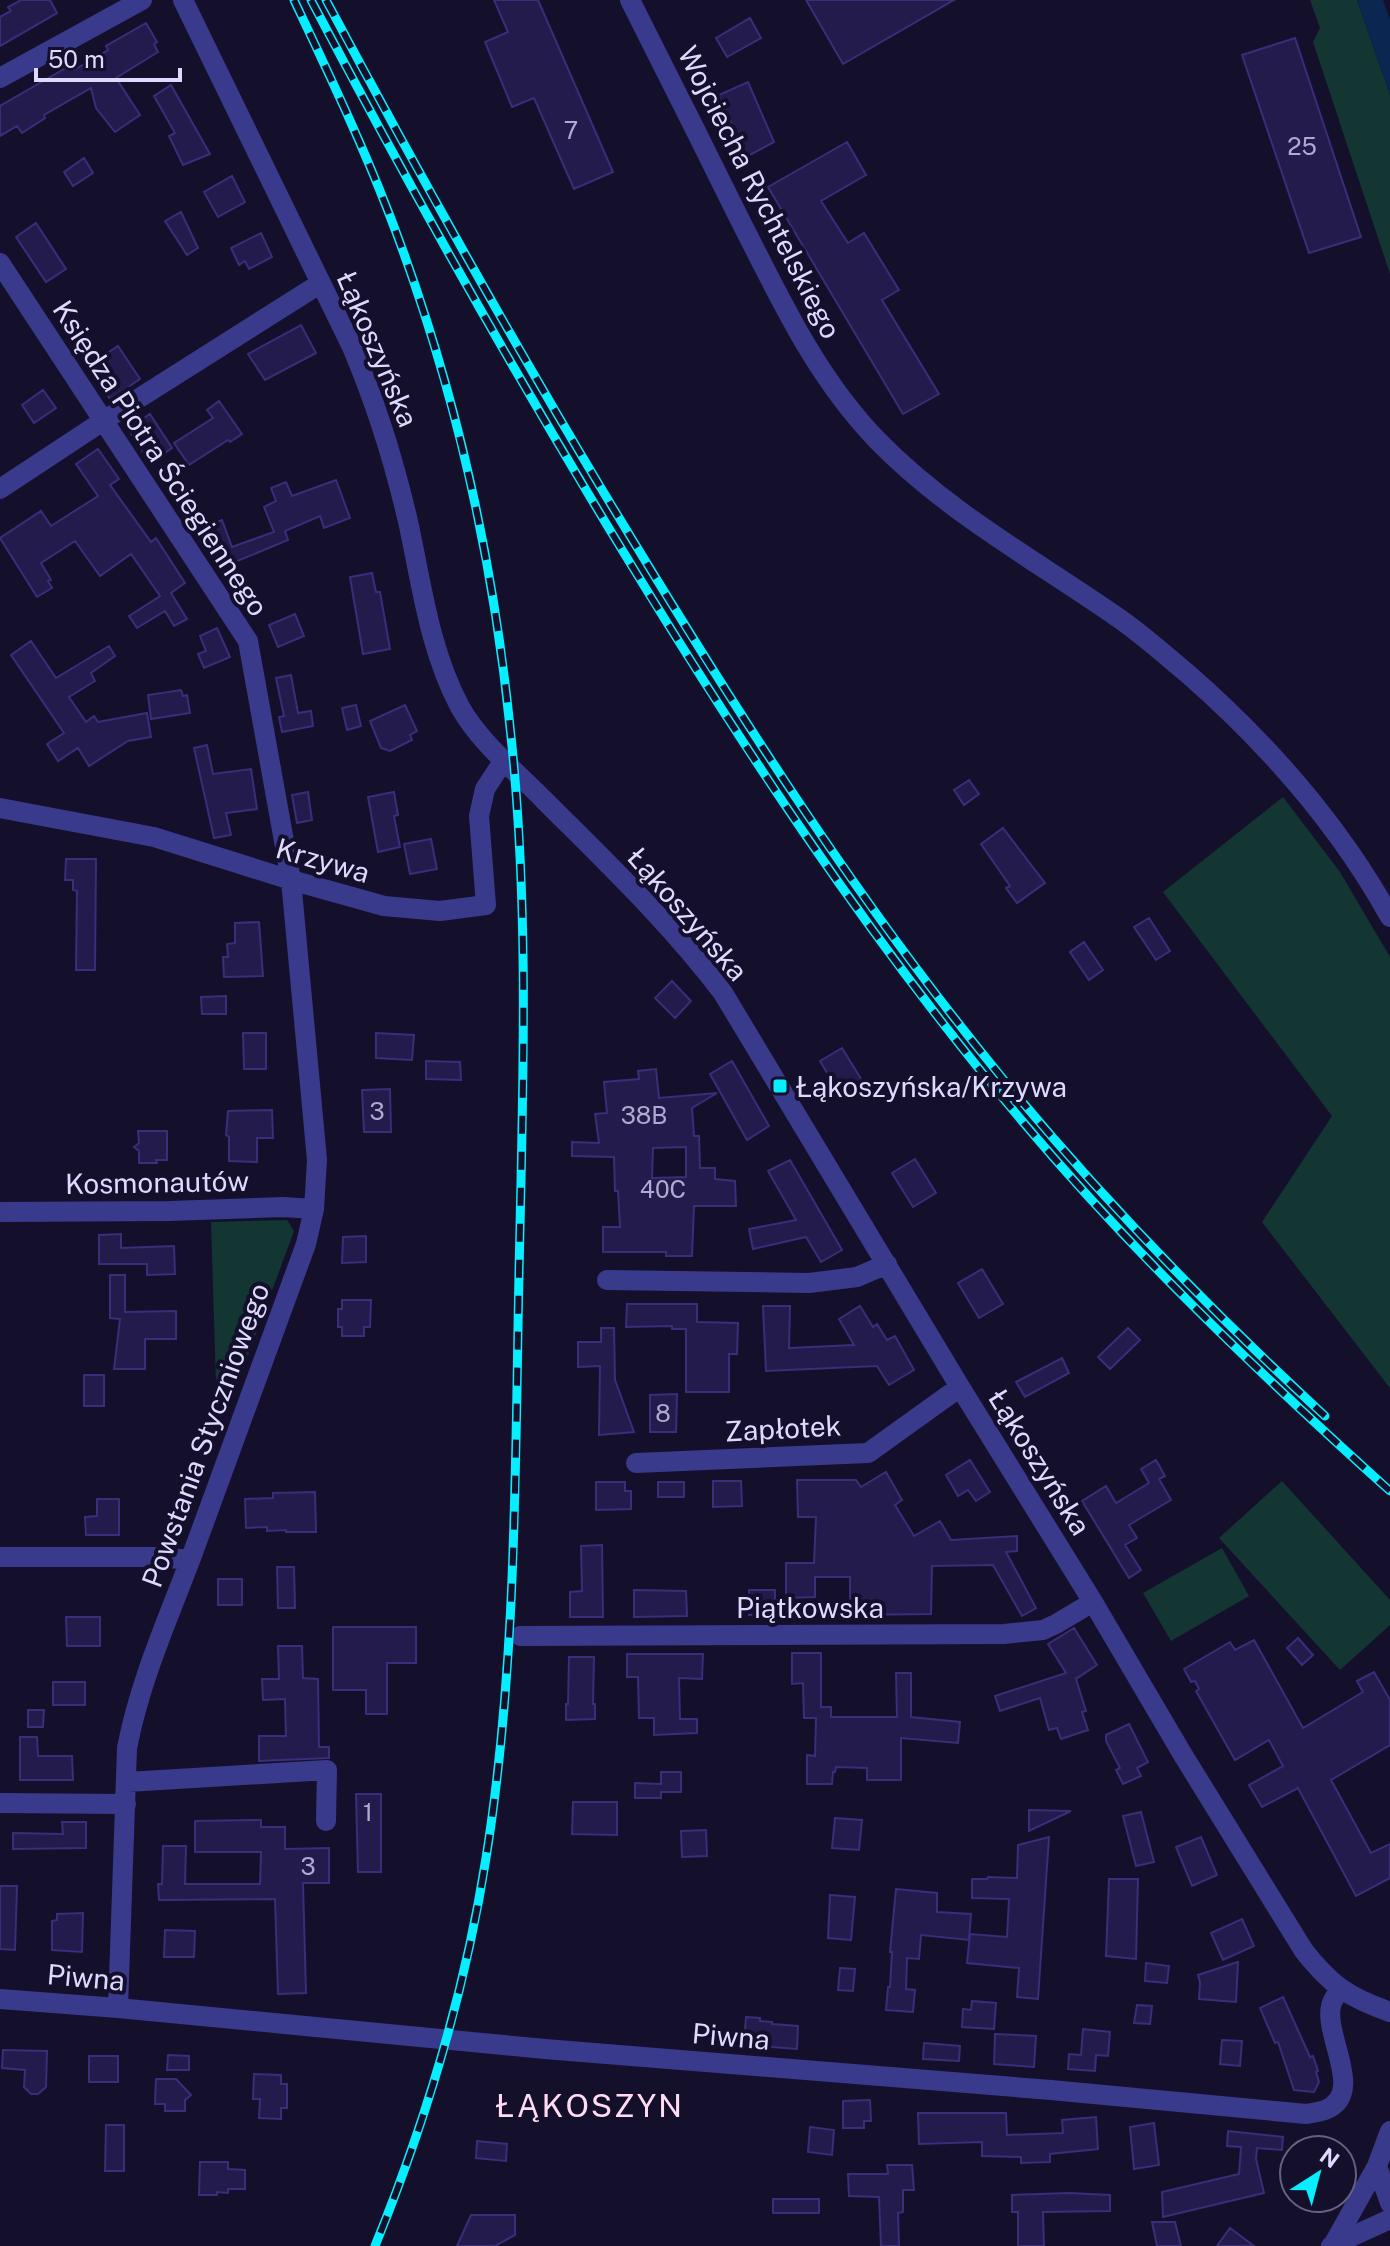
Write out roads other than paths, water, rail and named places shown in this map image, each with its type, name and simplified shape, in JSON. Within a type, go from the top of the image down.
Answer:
[{"type":"street","points":[[0,78],[142,0]]},
{"type":"street","name":"Łąkoszyńska","points":[[183,0],[373,395],[392,457],[442,666],[468,720],[666,924],[723,993],[1304,1951],[1340,1990],[1390,2012]]},
{"type":"street","name":"Wojciecha Rychtelskiego","points":[[630,0],[788,317],[840,397],[877,439],[929,487],[968,517],[1120,619],[1235,715],[1333,827],[1372,884],[1390,917]]},
{"type":"street","name":"Księdza Piotra Ściegiennego","points":[[0,263],[248,641],[291,880]]},
{"type":"street","points":[[0,489],[321,283]]},
{"type":"street","name":"Krzywa","points":[[0,808],[154,837],[384,906],[440,911],[486,905],[479,816],[485,789],[504,760]]},
{"type":"street","name":"Powstania Styczniowego","points":[[118,2008],[127,1748],[134,1713],[149,1664],[306,1244],[314,1209],[317,1160],[291,880]]},
{"type":"street","name":"Kosmonautów","points":[[0,1212],[314,1209]]},
{"type":"street","points":[[607,1280],[809,1283],[857,1277],[887,1264]]},
{"type":"street","name":"Zapłotek","points":[[636,1463],[868,1453],[960,1387]]},
{"type":"street","points":[[0,1557],[159,1557],[190,1560]]},
{"type":"street","name":"Piątkowska","points":[[520,1636],[1004,1634],[1043,1630],[1093,1602]]},
{"type":"street","points":[[127,1782],[327,1770],[326,1821]]},
{"type":"street","points":[[0,1803],[126,1804]]},
{"type":"street","name":"Piwna","points":[[0,1999],[1306,2114],[1328,2109],[1341,2096],[1344,2086],[1331,2030],[1331,2004],[1340,1990]]},
{"type":"street","points":[[1332,2245],[1377,2166],[1390,2131]]},
{"type":"street","points":[[1377,2166],[1390,2203]]},
{"type":"street","points":[[1348,2219],[1373,2209],[1390,2217]]},
{"type":"street","points":[[1332,2245],[1390,2217]]},
{"type":"water","points":[[1357,0],[1383,0],[1390,20],[1390,95]]},
{"type":"railway","points":[[294,0],[355,131],[388,211],[432,336],[450,400],[480,530],[502,661],[517,802],[521,877],[523,1027],[516,1461],[508,1660],[495,1792],[477,1908],[455,2007],[427,2104],[375,2246]]},
{"type":"railway","points":[[311,0],[458,270],[613,535],[756,762],[858,910],[966,1053],[1109,1219],[1247,1358],[1390,1491]]},
{"type":"railway","points":[[326,0],[460,246],[601,488],[741,714],[839,861],[944,1005],[1076,1164],[1197,1293],[1325,1416]]},
{"type":"place","name":"Łąkoszyńska/Krzywa","points":[[780,1086]]},
{"type":"district","name":"ŁĄKOSZYN","points":[[590,2105]]}]
